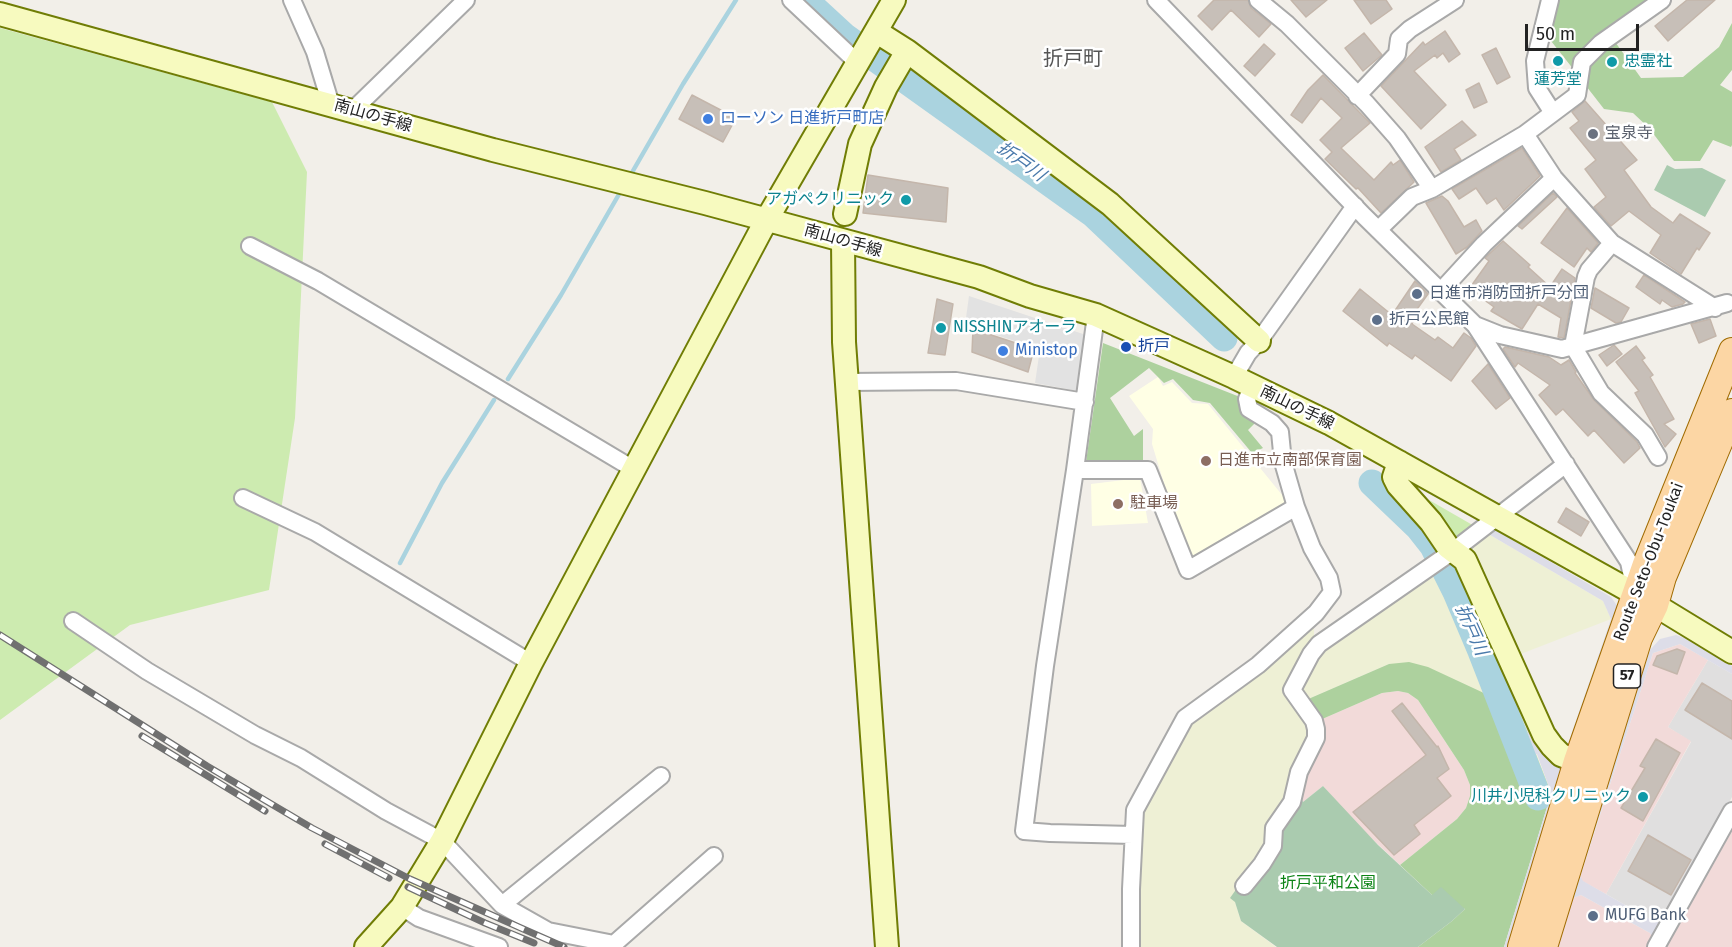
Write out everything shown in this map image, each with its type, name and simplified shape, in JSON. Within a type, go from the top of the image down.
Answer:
[{"type":"main road","name":"Route Seto-Obu-Toukai","points":[[1544,947],[1639,638],[1645,600],[1646,564],[1732,351]]},
{"type":"main road","name":"Route Seto-Obu-Toukai","points":[[1521,947],[1577,761],[1645,600],[1664,577],[1732,412]]},
{"type":"street","points":[[292,0],[342,108],[466,0]]},
{"type":"street","points":[[791,0],[858,62]]},
{"type":"street","points":[[366,947],[402,907],[442,841],[531,663],[636,470],[767,219],[894,0]]},
{"type":"street","points":[[1156,0],[1355,207],[1475,325],[1629,562],[1645,600]]},
{"type":"street","points":[[1258,0],[1287,24],[1367,104],[1397,138],[1432,189]]},
{"type":"street","points":[[1357,96],[1397,54],[1400,39],[1410,29],[1455,0]]},
{"type":"street","points":[[1550,0],[1535,61],[1537,88],[1553,113]]},
{"type":"street","points":[[1378,230],[1412,197],[1432,189],[1525,134],[1577,95],[1582,62],[1601,43],[1662,0]]},
{"type":"street","name":"南山の手線","points":[[0,14],[493,150],[626,182],[979,277],[1030,296],[1096,315],[1329,423],[1645,600],[1732,652]]},
{"type":"street","points":[[876,33],[907,51],[1110,204],[1259,342]]},
{"type":"street","points":[[845,214],[860,144],[886,87],[907,51]]},
{"type":"street","points":[[1475,325],[1500,335],[1562,349],[1721,306],[1612,243],[1554,178],[1525,134]]},
{"type":"street","points":[[1440,292],[1484,244],[1554,178]]},
{"type":"street","points":[[1131,947],[1135,810],[1185,718],[1258,665],[1316,614],[1332,592],[1329,578],[1312,548],[1296,507],[1282,462],[1280,432],[1272,423],[1249,408],[1243,382],[1248,353],[1259,342],[1355,207]]},
{"type":"street","points":[[843,242],[844,342],[886,947]]},
{"type":"street","points":[[1612,243],[1589,270],[1586,277],[1573,346],[1601,393],[1645,435],[1658,457]]},
{"type":"street","points":[[250,246],[318,281],[636,470]]},
{"type":"street","points":[[1096,315],[1076,470],[1045,666],[1024,831],[1133,835]]},
{"type":"street","points":[[847,382],[956,381],[1085,402]]},
{"type":"street","points":[[1399,462],[1394,477],[1398,485],[1431,522],[1451,552],[1465,560],[1544,735],[1561,754],[1577,761]]},
{"type":"street","points":[[1244,885],[1262,864],[1273,846],[1274,828],[1292,802],[1299,772],[1316,738],[1314,721],[1292,690],[1311,654],[1319,644],[1498,518],[1566,464]]},
{"type":"street","points":[[1076,470],[1148,470],[1188,570],[1296,507]]},
{"type":"street","points":[[243,498],[315,532],[531,663]]},
{"type":"street","points":[[1316,614],[1319,644]]},
{"type":"street","points":[[73,621],[255,735],[302,758],[386,811],[442,841],[502,905],[548,930],[614,945],[714,856]]},
{"type":"street","points":[[502,905],[661,776]]},
{"type":"street","points":[[1656,947],[1732,811]]},
{"type":"street","points":[[402,907],[419,918],[500,947]]},
{"type":"shaded area","points":[[969,296],[1092,337],[1083,392],[1035,383],[1040,349],[965,325]]},
{"type":"shaded area","name":"日進市立南部保育園","points":[[1158,377],[1163,386],[1172,382],[1192,403],[1208,404],[1287,501],[1188,562],[1152,444],[1153,429],[1129,396]]},
{"type":"shaded area","name":"駐車場","points":[[1140,478],[1148,523],[1092,526],[1091,484]]},
{"type":"shaded area","points":[[1492,528],[1611,597],[1618,607],[1575,743],[1569,741],[1611,619],[1603,601],[1485,532]]},
{"type":"shaded area","points":[[1485,532],[1603,601],[1611,619],[1513,657],[1465,548]]},
{"type":"shaded area","points":[[1438,568],[1492,692],[1486,694],[1461,684],[1389,664],[1306,700],[1300,692],[1317,653]]},
{"type":"shaded area","points":[[1458,571],[1567,762],[1511,947],[1504,947],[1547,807],[1549,787],[1537,754],[1528,756],[1520,737],[1528,733],[1519,711],[1511,714],[1503,693],[1509,691],[1500,669],[1494,671],[1486,653],[1492,650],[1481,626],[1476,628],[1469,610],[1474,607],[1467,591],[1462,593],[1454,574]]},
{"type":"shaded area","points":[[1314,625],[1314,643],[1285,691],[1311,730],[1287,801],[1265,850],[1235,902],[1241,921],[1276,947],[1136,947],[1140,811],[1188,722]]},
{"type":"shaded area","points":[[1676,635],[1732,666],[1732,674],[1680,644],[1653,653],[1580,876],[1583,881],[1655,922],[1663,921],[1653,939],[1650,933],[1581,895],[1573,898],[1557,947],[1551,947],[1650,650],[1660,639]]},
{"type":"shaded area","points":[[1680,644],[1708,660],[1668,727],[1691,741],[1606,894],[1582,881],[1580,877],[1653,653]]},
{"type":"shaded area","points":[[1708,660],[1732,674],[1732,797],[1663,921],[1655,922],[1606,894],[1691,742],[1668,727]]},
{"type":"shaded area","points":[[1398,691],[1408,693],[1418,700],[1464,770],[1470,785],[1470,796],[1466,808],[1457,819],[1400,865],[1354,822],[1323,786],[1303,802],[1301,798],[1320,720],[1382,693]]},
{"type":"shaded area","points":[[1732,831],[1732,947],[1667,947]]},
{"type":"shaded area","name":"MUFG Bank","points":[[1581,895],[1650,933],[1653,939],[1648,947],[1557,947],[1573,898]]},
{"type":"green space","points":[[1543,0],[1656,0],[1574,70],[1536,22]]},
{"type":"green space","points":[[1732,23],[1732,70],[1720,85],[1732,92],[1732,145],[1731,147],[1713,140],[1700,161],[1674,161],[1649,128],[1633,113],[1604,109],[1583,82],[1586,64],[1613,39],[1641,78],[1683,77],[1719,47]]},
{"type":"green space","points":[[0,28],[272,102],[307,172],[295,418],[269,590],[130,625],[0,720]]},
{"type":"green space","points":[[1667,165],[1675,169],[1702,168],[1726,180],[1705,217],[1654,190]]},
{"type":"green space","points":[[1103,343],[1240,397],[1257,421],[1248,430],[1263,448],[1252,453],[1210,403],[1193,400],[1173,379],[1164,383],[1149,368],[1110,398],[1134,436],[1143,429],[1143,460],[1129,466],[1086,462]]},
{"type":"green space","points":[[1403,485],[1476,527],[1453,546]]},
{"type":"green space","points":[[1481,626],[1492,651],[1486,653],[1476,628]]},
{"type":"green space","points":[[1409,662],[1428,667],[1486,694],[1492,692],[1533,799],[1543,796],[1547,807],[1504,947],[1418,947],[1465,909],[1432,895],[1400,865],[1457,819],[1466,808],[1470,796],[1470,785],[1464,770],[1418,700],[1408,693],[1398,691],[1382,693],[1320,720],[1306,700],[1389,664]]},
{"type":"green space","points":[[1500,669],[1509,691],[1503,693],[1494,672]]},
{"type":"green space","points":[[1519,711],[1528,733],[1520,737],[1511,714]]},
{"type":"green space","points":[[1536,754],[1549,787],[1547,807],[1528,756]]},
{"type":"green space","name":"折戸平和公園","points":[[1323,786],[1378,845],[1432,895],[1441,887],[1465,909],[1418,947],[1277,947],[1241,921],[1235,902],[1230,898],[1301,798],[1303,802]]},
{"type":"building","points":[[1214,0],[1248,0],[1251,8],[1271,24],[1259,37],[1231,10],[1212,30],[1198,16]]},
{"type":"building","points":[[1291,0],[1327,0],[1306,17]]},
{"type":"building","points":[[1354,0],[1386,0],[1392,9],[1371,24]]},
{"type":"building","points":[[1687,0],[1715,0],[1668,41],[1655,26]]},
{"type":"building","points":[[1445,31],[1460,54],[1449,62],[1443,53],[1437,58],[1435,55],[1414,71],[1446,105],[1421,129],[1381,86],[1423,42],[1425,45]]},
{"type":"building","points":[[1364,33],[1382,55],[1363,71],[1345,48]]},
{"type":"building","points":[[1264,44],[1275,54],[1255,76],[1244,66]]},
{"type":"building","points":[[1496,48],[1510,77],[1497,84],[1482,55]]},
{"type":"building","points":[[1323,75],[1370,123],[1341,148],[1374,180],[1391,162],[1393,165],[1400,160],[1414,182],[1381,213],[1358,188],[1356,189],[1325,159],[1332,152],[1320,140],[1342,118],[1321,98],[1302,123],[1291,115],[1308,90]]},
{"type":"building","points":[[1479,83],[1487,102],[1474,108],[1466,90]]},
{"type":"building","name":"ローソン 日進折戸町店","points":[[692,95],[736,118],[723,142],[679,119]]},
{"type":"building","points":[[1585,101],[1637,160],[1624,170],[1651,207],[1673,223],[1680,214],[1710,233],[1699,250],[1697,248],[1681,274],[1650,253],[1661,235],[1629,211],[1611,226],[1594,207],[1606,197],[1585,169],[1596,160],[1570,128],[1579,121],[1572,112]]},
{"type":"building","points":[[1462,121],[1476,135],[1454,149],[1461,160],[1441,172],[1425,147]]},
{"type":"building","points":[[1522,148],[1540,176],[1504,210],[1496,198],[1487,204],[1476,188],[1459,199],[1452,189]]},
{"type":"building","name":"アガぺクリニック","points":[[868,175],[948,188],[946,222],[863,213]]},
{"type":"building","points":[[1553,193],[1557,197],[1522,229],[1518,226]]},
{"type":"building","points":[[1442,196],[1448,201],[1464,227],[1476,220],[1482,231],[1467,247],[1456,254],[1426,203]]},
{"type":"building","points":[[1567,208],[1598,243],[1591,252],[1587,248],[1574,267],[1541,243]]},
{"type":"building","points":[[1503,241],[1550,287],[1562,269],[1575,278],[1564,338],[1558,337],[1561,318],[1538,304],[1522,329],[1491,311],[1494,307],[1469,289],[1489,261],[1485,258]]},
{"type":"building","points":[[1644,275],[1685,302],[1672,307],[1662,300],[1660,304],[1636,287]]},
{"type":"building","points":[[1415,281],[1428,294],[1415,312],[1417,314],[1412,324],[1435,340],[1438,337],[1453,348],[1464,333],[1476,346],[1451,381],[1415,355],[1412,359],[1389,343],[1387,346],[1343,311],[1360,289],[1392,315]]},
{"type":"building","points":[[1595,288],[1629,308],[1621,322],[1616,323],[1591,308]]},
{"type":"building","name":"NISSHINアオーラ","points":[[937,299],[953,304],[945,355],[928,353]]},
{"type":"building","points":[[1710,319],[1716,336],[1699,343],[1691,324]]},
{"type":"building","name":"Ministop","points":[[973,329],[1034,349],[1028,372],[972,352]]},
{"type":"building","points":[[1614,345],[1622,354],[1607,366],[1599,355]]},
{"type":"building","points":[[1636,346],[1645,358],[1642,360],[1653,375],[1650,377],[1674,419],[1664,424],[1676,434],[1665,447],[1635,393],[1639,391],[1616,362]]},
{"type":"building","points":[[1505,347],[1549,357],[1561,365],[1569,360],[1575,373],[1594,400],[1637,442],[1640,448],[1624,463],[1594,430],[1588,436],[1563,409],[1556,415],[1539,395],[1550,385],[1518,363],[1515,367],[1503,349]]},
{"type":"building","points":[[1488,364],[1510,398],[1496,409],[1472,381]]},
{"type":"building","points":[[1566,508],[1589,522],[1581,536],[1558,522]]},
{"type":"building","points":[[1677,649],[1685,652],[1677,674],[1653,665],[1657,656]]},
{"type":"building","points":[[1702,683],[1732,701],[1732,739],[1685,710]]},
{"type":"building","points":[[1402,703],[1438,746],[1449,769],[1437,778],[1451,796],[1414,825],[1420,834],[1394,855],[1353,812],[1426,755],[1392,711]]},
{"type":"building","points":[[1656,739],[1680,753],[1643,821],[1621,808],[1645,768],[1640,766]]},
{"type":"building","points":[[1648,835],[1691,860],[1671,895],[1628,871]]},
{"type":"waterway","points":[[630,176],[683,84],[736,0]]},
{"type":"waterway","name":"折戸川","points":[[805,0],[844,36],[1093,214],[1224,338]]},
{"type":"waterway","points":[[508,379],[561,295],[622,189]]},
{"type":"waterway","points":[[400,563],[442,483],[494,400]]},
{"type":"waterway","name":"折戸川","points":[[1372,483],[1418,527],[1433,546],[1481,651],[1538,797]]},
{"type":"railway","points":[[0,635],[207,766],[312,828],[410,879],[564,947]]},
{"type":"railway","points":[[142,736],[265,811]]},
{"type":"railway","points":[[325,844],[389,878]]},
{"type":"railway","points":[[408,887],[534,943]]},
{"type":"place","name":"蓮芳堂","points":[[1558,61]]},
{"type":"place","name":"忠霊社","points":[[1612,62]]},
{"type":"place","name":"ローソン 日進折戸町店","points":[[708,119]]},
{"type":"place","name":"宝泉寺","points":[[1593,134]]},
{"type":"place","name":"アガぺクリニック","points":[[906,200]]},
{"type":"place","name":"日進市消防団折戸分団","points":[[1417,294]]},
{"type":"place","name":"折戸公民館","points":[[1377,320]]},
{"type":"place","name":"NISSHINアオーラ","points":[[941,328]]},
{"type":"place","name":"折戸","points":[[1126,347]]},
{"type":"place","name":"Ministop","points":[[1003,351]]},
{"type":"place","name":"日進市立南部保育園","points":[[1206,461]]},
{"type":"place","name":"駐車場","points":[[1118,504]]},
{"type":"place","name":"川井小児科クリニック","points":[[1643,797]]},
{"type":"place","name":"MUFG Bank","points":[[1593,916]]},
{"type":"district","name":"折戸町","points":[[1073,59]]}]
